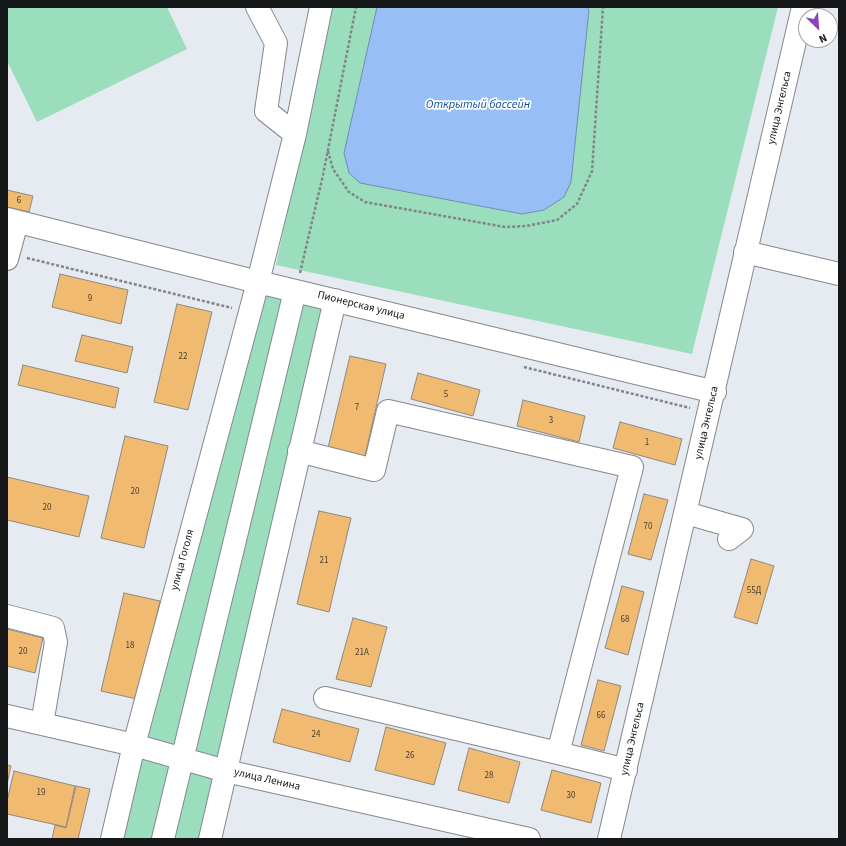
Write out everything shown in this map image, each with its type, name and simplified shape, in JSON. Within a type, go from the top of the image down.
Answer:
[{"type":"street","points":[[257,7],[276,43],[266,111],[295,134]]},
{"type":"street","name":"улица Гоголя","points":[[112,839],[134,745],[258,282],[295,134],[321,7]]},
{"type":"street","name":"улица Энгельса","points":[[609,839],[715,392],[745,252],[804,7]]},
{"type":"street","points":[[12,220],[15,258]]},
{"type":"street","name":"Пионерская улица","points":[[12,220],[258,282],[715,392]]},
{"type":"street","points":[[745,252],[839,274]]},
{"type":"street","points":[[163,839],[295,291]]},
{"type":"street","points":[[210,839],[335,300]]},
{"type":"street","points":[[299,450],[374,470],[388,411],[632,468],[558,753]]},
{"type":"street","points":[[686,513],[742,529],[729,539]]},
{"type":"street","points":[[7,616],[53,628],[56,642],[42,724]]},
{"type":"street","points":[[325,698],[626,770]]},
{"type":"street","name":"улица Ленина","points":[[7,716],[134,745],[226,771],[529,839]]},
{"type":"path","points":[[295,291],[328,151],[356,7]]},
{"type":"path","points":[[328,151],[333,169],[349,192],[364,202],[505,227],[526,226],[557,220],[577,204],[592,171],[603,7]]},
{"type":"path","points":[[15,258],[250,312]]},
{"type":"green space","points":[[7,7],[167,7],[187,49],[37,122],[7,61]]},
{"type":"green space","points":[[330,7],[778,7],[692,354],[276,265]]},
{"type":"green space","points":[[258,282],[335,300],[210,839],[112,839]]},
{"type":"water","name":"Открытый бассейн","points":[[377,7],[587,7],[589,10],[571,182],[564,197],[544,210],[522,214],[360,183],[349,173],[344,153]]},
{"type":"building","points":[[7,190],[33,196],[29,212],[7,207]]},
{"type":"building","points":[[60,274],[128,290],[121,324],[52,307]]},
{"type":"building","points":[[177,304],[212,312],[188,410],[154,402]]},
{"type":"building","points":[[82,335],[133,347],[127,373],[75,361]]},
{"type":"building","points":[[350,356],[386,364],[364,460],[327,452]]},
{"type":"building","points":[[23,365],[119,388],[115,408],[18,385]]},
{"type":"building","points":[[418,373],[480,390],[473,416],[411,399]]},
{"type":"building","points":[[523,400],[585,416],[579,442],[517,426]]},
{"type":"building","points":[[620,422],[682,439],[675,465],[613,448]]},
{"type":"building","points":[[125,436],[168,446],[144,548],[101,538]]},
{"type":"building","points":[[7,477],[89,496],[79,537],[7,520]]},
{"type":"building","points":[[644,494],[668,500],[651,560],[628,554]]},
{"type":"building","points":[[319,511],[351,518],[329,612],[297,604]]},
{"type":"building","points":[[751,559],[774,566],[757,624],[734,617]]},
{"type":"building","points":[[622,586],[644,592],[628,655],[605,648]]},
{"type":"building","points":[[124,593],[160,601],[137,699],[101,691]]},
{"type":"building","points":[[353,618],[387,627],[371,687],[336,679]]},
{"type":"building","points":[[7,629],[43,638],[35,673],[7,666]]},
{"type":"building","points":[[598,680],[621,686],[604,751],[581,745]]},
{"type":"building","points":[[282,709],[359,729],[350,762],[273,742]]},
{"type":"building","points":[[386,727],[446,743],[434,785],[375,770]]},
{"type":"building","points":[[469,748],[520,762],[509,803],[458,790]]},
{"type":"building","points":[[7,765],[11,766],[7,784]]},
{"type":"building","points":[[552,770],[601,783],[591,823],[541,810]]},
{"type":"building","points":[[14,771],[75,786],[66,827],[7,814],[7,801]]},
{"type":"building","points":[[76,786],[90,789],[78,839],[52,839],[55,825],[66,828]]}]
